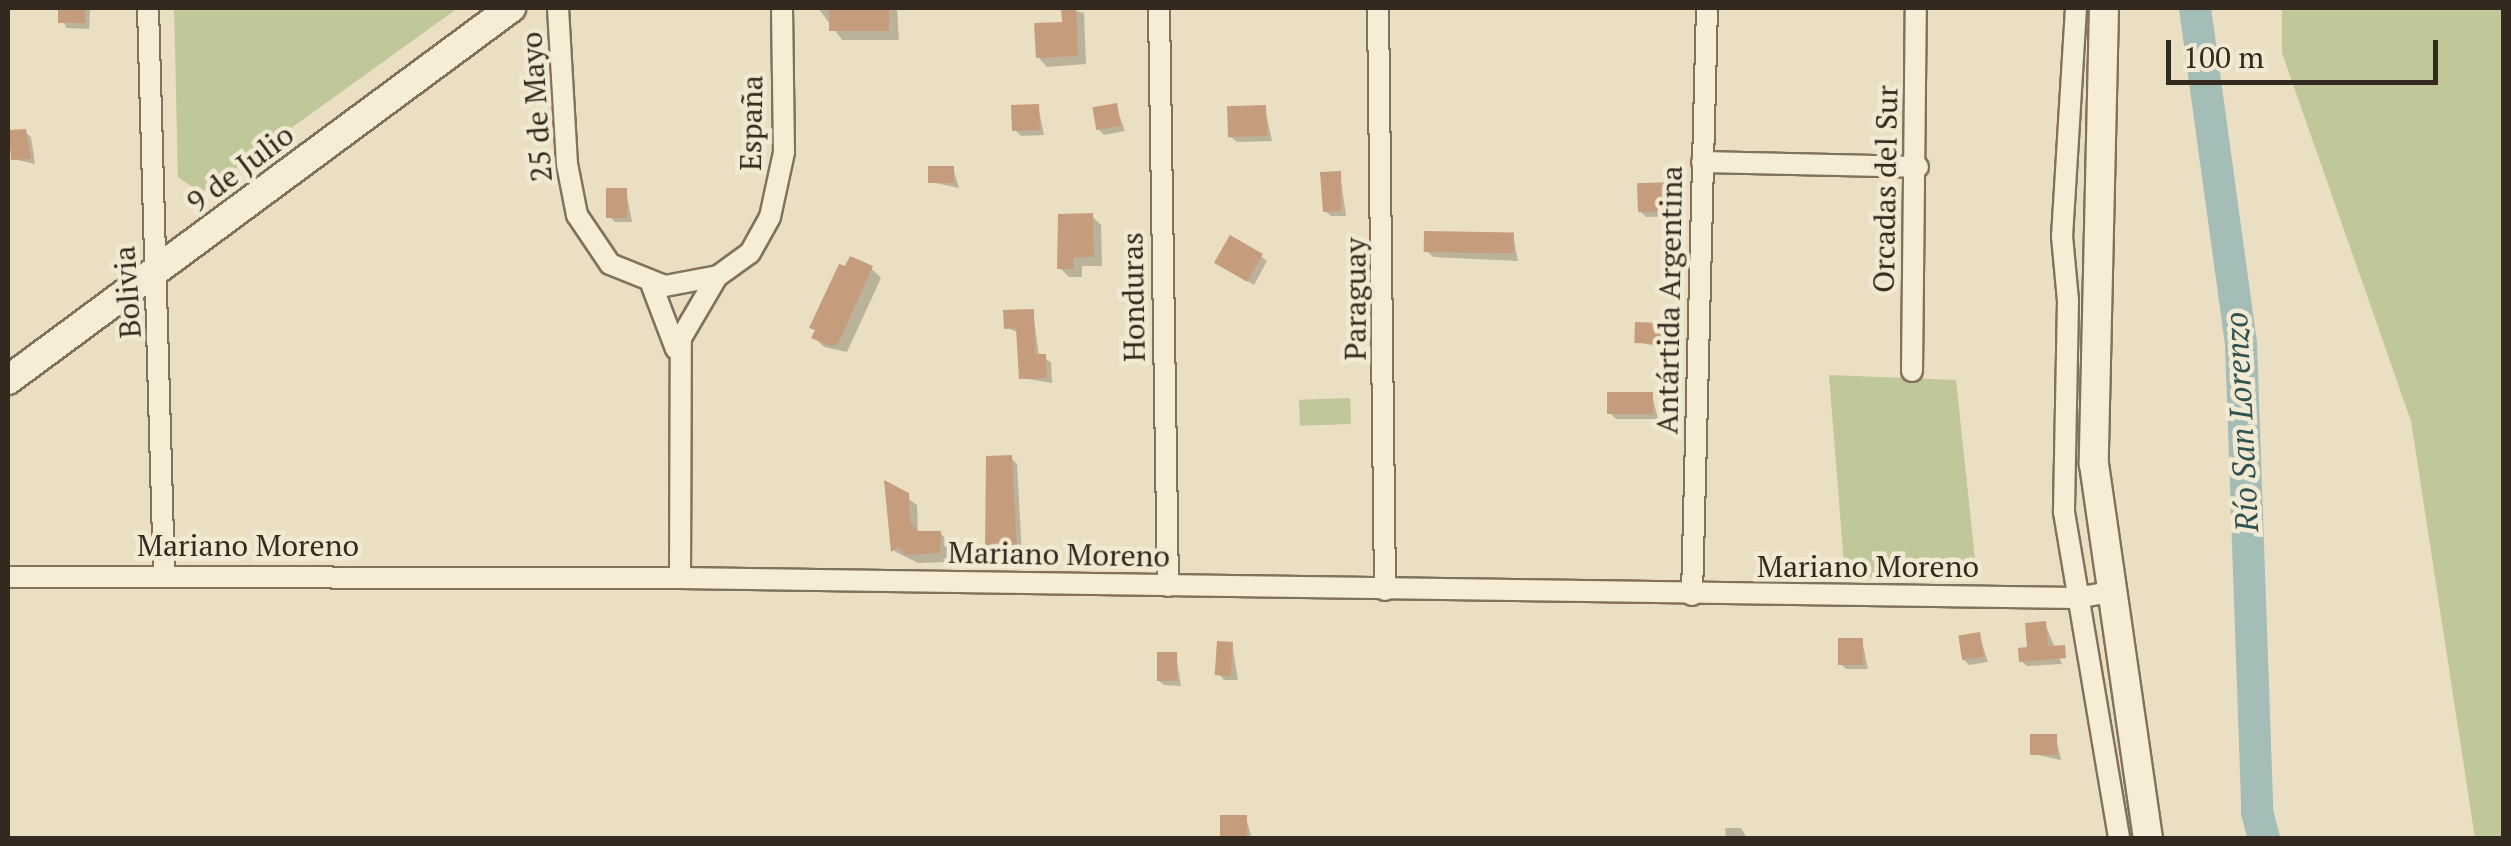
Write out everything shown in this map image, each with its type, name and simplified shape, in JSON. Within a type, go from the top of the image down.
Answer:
[{"type":"street","name":"Bolivia","points":[[148,8],[164,572]]},
{"type":"street","name":"9 de Julio","points":[[8,380],[511,8]]},
{"type":"street","name":"25 de Mayo","points":[[558,8],[566,164],[577,215],[610,264],[652,286]]},
{"type":"street","name":"España","points":[[678,360],[687,320],[718,276],[750,253],[779,192],[782,8]]},
{"type":"street","name":"Honduras","points":[[1159,8],[1168,586]]},
{"type":"street","name":"Paraguay","points":[[1378,8],[1385,590]]},
{"type":"street","name":"Antártida Argentina","points":[[1692,595],[1708,8]]},
{"type":"street","name":"Orcadas del Sur","points":[[1912,371],[1918,168],[1916,8]]},
{"type":"street","points":[[2076,8],[2062,236],[2068,301],[2064,512],[2119,838]]},
{"type":"street","points":[[2104,8],[2094,464],[2108,592],[2148,838]]},
{"type":"street","points":[[1702,162],[1918,168]]},
{"type":"street","points":[[652,286],[718,276]]},
{"type":"street","name":"España","points":[[652,286],[671,322],[678,360],[680,578]]},
{"type":"street","name":"Mariano Moreno","points":[[8,576],[164,572],[2076,598],[2108,592]]},
{"type":"green space","points":[[174,8],[458,8],[201,193],[178,177]]},
{"type":"green space","points":[[2282,8],[2503,8],[2503,838],[2475,838],[2411,421],[2282,53]]},
{"type":"green space","points":[[1829,375],[1956,380],[1977,578],[1845,577]]},
{"type":"green space","points":[[1350,398],[1351,424],[1300,426],[1299,400]]},
{"type":"building","points":[[58,8],[85,8],[85,23],[58,23]]},
{"type":"building","points":[[829,8],[889,8],[889,31],[829,31]]},
{"type":"building","points":[[1061,8],[1076,8],[1078,56],[1036,58],[1034,23],[1062,22]]},
{"type":"building","points":[[1117,103],[1121,126],[1096,130],[1092,107]]},
{"type":"building","points":[[1039,104],[1040,130],[1012,131],[1011,105]]},
{"type":"building","points":[[1266,105],[1267,136],[1228,137],[1227,106]]},
{"type":"building","points":[[26,129],[31,159],[11,160],[9,130]]},
{"type":"building","points":[[928,166],[954,166],[954,183],[928,183]]},
{"type":"building","points":[[1341,171],[1341,211],[1323,212],[1320,172]]},
{"type":"building","points":[[1675,182],[1676,211],[1638,212],[1637,183]]},
{"type":"building","points":[[606,188],[627,188],[627,218],[606,218]]},
{"type":"building","points":[[1093,213],[1094,257],[1073,258],[1074,269],[1057,269],[1058,214]]},
{"type":"building","points":[[1424,231],[1514,233],[1514,254],[1424,252]]},
{"type":"building","points":[[1230,235],[1263,254],[1247,282],[1214,263]]},
{"type":"building","points":[[850,256],[873,266],[838,344],[830,346],[811,338],[815,330],[809,328],[839,264],[845,266]]},
{"type":"building","points":[[1034,309],[1035,354],[1046,354],[1047,378],[1019,379],[1016,328],[1004,329],[1003,310]]},
{"type":"building","points":[[1635,322],[1668,323],[1667,344],[1634,343]]},
{"type":"building","points":[[1607,392],[1653,392],[1653,414],[1607,414]]},
{"type":"building","points":[[1012,455],[1017,551],[985,551],[986,456]]},
{"type":"building","points":[[884,480],[909,493],[910,522],[918,531],[941,531],[940,553],[906,555],[898,547],[891,552]]},
{"type":"building","points":[[2046,621],[2048,646],[2065,645],[2066,658],[2019,662],[2018,648],[2027,647],[2025,623]]},
{"type":"building","points":[[1980,632],[1984,657],[1962,660],[1958,635]]},
{"type":"building","points":[[1838,638],[1863,638],[1863,665],[1838,665]]},
{"type":"building","points":[[1217,641],[1233,642],[1231,676],[1215,675]]},
{"type":"building","points":[[1157,652],[1177,652],[1177,681],[1157,681]]},
{"type":"building","points":[[2030,734],[2057,734],[2057,755],[2030,755]]},
{"type":"building","points":[[1220,815],[1247,815],[1247,838],[1220,838]]},
{"type":"waterway","name":"Río San Lorenzo","points":[[2195,8],[2241,343],[2257,812],[2264,838]]}]
